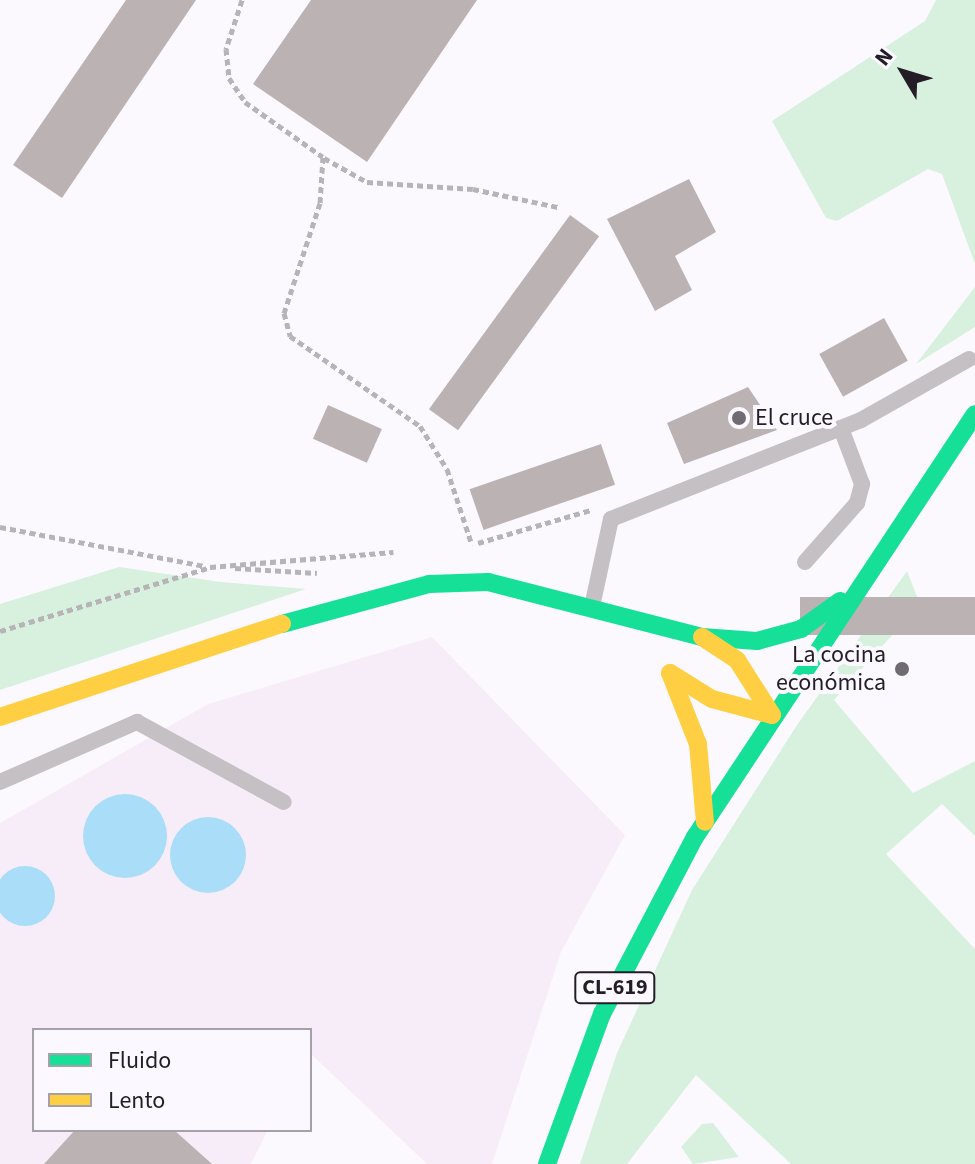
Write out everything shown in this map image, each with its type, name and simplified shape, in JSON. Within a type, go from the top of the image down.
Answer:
[{"type":"main road","name":"CL-619","points":[[547,1164],[602,1014],[705,822],[772,715],[975,414]]},
{"type":"main road","points":[[0,717],[356,600],[429,584],[488,582],[739,644],[801,629],[855,590]]},
{"type":"main road","points":[[592,606],[648,649],[670,673],[712,699],[772,715]]},
{"type":"main road","points":[[702,637],[737,660],[772,715]]},
{"type":"main road","points":[[670,673],[698,744],[705,822]]},
{"type":"lane","points":[[592,606],[611,519],[841,428],[969,359]]},
{"type":"lane","points":[[805,562],[857,503],[862,484],[841,428]]},
{"type":"lane","points":[[0,782],[137,722],[284,802]]},
{"type":"path","points":[[242,0],[226,49],[229,78],[245,102],[323,157],[367,182],[473,189],[558,207]]},
{"type":"path","points":[[323,157],[320,203],[284,313],[290,336],[420,426],[447,469],[472,545]]},
{"type":"path","points":[[459,546],[472,545],[601,507]]},
{"type":"path","points":[[0,527],[210,567],[307,570],[332,578],[356,600]]},
{"type":"path","points":[[0,631],[210,567],[402,551]]},
{"type":"shaded area","points":[[432,637],[625,835],[561,952],[492,1164],[427,1164],[312,1055],[312,1028],[32,1028],[32,1132],[267,1132],[251,1164],[0,1164],[0,823],[208,704]]},
{"type":"green space","points":[[936,0],[975,0],[975,264],[942,174],[928,169],[837,221],[826,218],[772,121],[925,21]]},
{"type":"green space","points":[[975,287],[975,327],[916,364]]},
{"type":"green space","points":[[119,567],[221,582],[306,589],[0,690],[0,604]]},
{"type":"green space","points":[[907,571],[920,604],[834,700],[913,793],[975,761],[975,836],[942,804],[886,854],[975,949],[975,1164],[791,1164],[696,1075],[627,1164],[580,1164],[617,1053],[692,890],[797,725]]},
{"type":"green space","points":[[713,1123],[739,1157],[693,1164],[681,1147],[702,1124]]},
{"type":"water","points":[[117,794],[133,794],[149,801],[160,812],[167,836],[164,852],[155,866],[133,878],[117,878],[101,871],[90,860],[83,844],[83,828],[90,812],[101,801]]},
{"type":"water","points":[[208,817],[222,820],[235,828],[243,841],[246,855],[243,869],[235,882],[222,890],[208,893],[194,890],[181,882],[173,869],[170,855],[173,841],[181,828],[194,820]]},
{"type":"water","points":[[13,868],[37,868],[47,874],[53,884],[53,908],[47,918],[37,924],[13,924],[-1,911],[-1,881]]},
{"type":"building","points":[[126,0],[196,0],[62,198],[13,165]]},
{"type":"building","points":[[311,0],[477,0],[367,162],[253,84]]},
{"type":"building","points":[[689,179],[716,232],[675,256],[692,290],[655,311],[607,219]]},
{"type":"building","points":[[570,215],[599,236],[458,430],[429,409]]},
{"type":"building","points":[[884,318],[908,361],[843,397],[819,354]]},
{"type":"building","points":[[748,387],[777,430],[684,464],[667,423]]},
{"type":"building","points":[[328,405],[382,429],[367,463],[313,439]]},
{"type":"building","points":[[601,444],[615,485],[484,530],[470,489]]},
{"type":"building","points":[[800,597],[975,597],[975,635],[800,635]]},
{"type":"building","points":[[73,1132],[176,1132],[212,1164],[44,1164]]},
{"type":"traffic: fast","points":[[547,1164],[602,1014],[695,837],[975,414]]},
{"type":"traffic: fast","points":[[282,624],[429,584],[488,582],[702,637]]},
{"type":"traffic: fast","points":[[702,637],[757,641],[801,629],[840,601]]},
{"type":"traffic: slow","points":[[0,717],[282,624]]},
{"type":"traffic: slow","points":[[702,637],[737,660],[772,715]]},
{"type":"traffic: slow","points":[[670,673],[698,744],[705,822]]},
{"type":"traffic: slow","points":[[670,673],[712,699],[772,715]]},
{"type":"place","name":"El cruce","points":[[739,418]]},
{"type":"place","name":"La cocina económica","points":[[902,669]]}]
